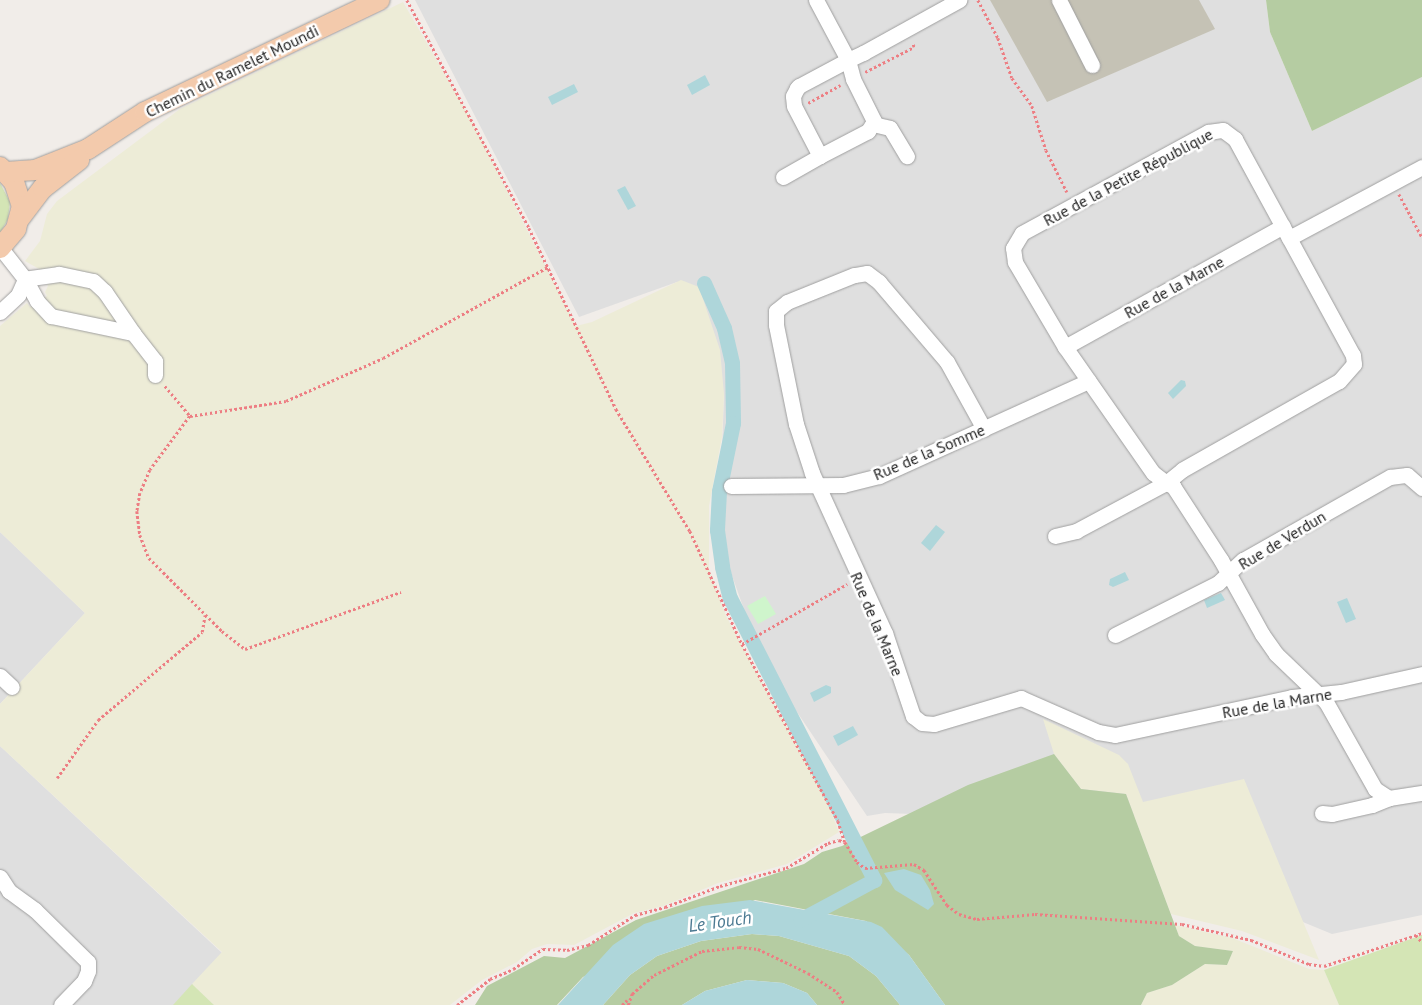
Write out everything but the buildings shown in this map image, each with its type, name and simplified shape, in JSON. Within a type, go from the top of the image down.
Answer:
[{"type":"main road","name":"Chemin du Ramelet Moundi","points":[[3,169],[35,170],[88,149],[145,112],[380,0]]},
{"type":"main road","name":"Chemin du Ramelet Moundi","points":[[1,248],[16,230],[20,218],[43,188],[79,160],[88,149]]},
{"type":"main road","name":"Chemin du Ramelet Moundi","points":[[3,169],[19,193],[20,218]]},
{"type":"street","points":[[816,0],[848,60],[853,79],[874,124]]},
{"type":"street","points":[[820,156],[795,110],[794,93],[799,86],[959,0]]},
{"type":"street","points":[[1059,0],[1092,65]]},
{"type":"street","points":[[874,124],[890,128],[907,156]]},
{"type":"street","points":[[783,177],[868,131],[874,124]]},
{"type":"street","name":"Rue de la Petite République","points":[[1166,484],[1182,470],[1339,381],[1351,370],[1353,355],[1235,139],[1223,130],[1208,132],[1022,234],[1013,248],[1015,262],[1065,347],[1153,473],[1166,484],[1180,493],[1276,654],[1326,702],[1375,789],[1388,798]]},
{"type":"street","name":"Rue de la Marne","points":[[1065,347],[1286,232],[1393,183],[1422,167]]},
{"type":"street","points":[[1,248],[25,279],[37,301],[51,316],[133,333]]},
{"type":"street","name":"Rue de la Marne","points":[[984,429],[947,362],[873,277],[867,273],[854,275],[787,302],[776,311],[776,325],[796,424],[857,578],[885,633],[913,716],[922,724],[934,724],[1021,698],[1098,732],[1115,735],[1292,697],[1317,695],[1422,674]]},
{"type":"street","points":[[25,279],[59,274],[93,281],[105,292],[154,362],[155,375]]},
{"type":"street","points":[[0,312],[18,295],[25,279]]},
{"type":"street","name":"Rue de la Somme","points":[[731,486],[820,487],[843,485],[879,476],[1088,381]]},
{"type":"street","name":"Rue de Verdun","points":[[1115,635],[1218,583],[1243,560],[1390,477],[1407,475],[1422,488]]},
{"type":"street","points":[[1055,536],[1076,531],[1166,484]]},
{"type":"street","points":[[0,676],[12,686]]},
{"type":"street","points":[[1322,813],[1332,814],[1372,805],[1388,798],[1422,793]]},
{"type":"street","points":[[0,877],[9,891],[35,910],[88,962],[88,971],[84,981],[61,1005]]},
{"type":"path","points":[[407,0],[548,267],[616,409],[690,530],[742,644],[838,821],[845,842],[857,862],[865,868],[914,864],[924,870],[947,905],[959,914],[977,919],[1035,914],[1182,924],[1251,940],[1309,964],[1324,966],[1422,933]]},
{"type":"path","points":[[978,0],[998,38],[1012,78],[1032,106],[1046,150],[1074,205]]},
{"type":"path","points":[[1393,183],[1422,237]]},
{"type":"path","points":[[401,592],[246,649],[205,615],[149,558],[140,536],[137,511],[140,493],[150,470],[190,416],[286,402],[383,358],[548,267]]},
{"type":"path","points":[[155,375],[190,416]]},
{"type":"path","points":[[742,644],[857,578]]},
{"type":"path","points":[[57,778],[98,720],[202,632],[205,615]]},
{"type":"path","points":[[457,1005],[490,979],[513,969],[543,949],[567,950],[588,945],[635,915],[665,907],[720,886],[786,868],[828,843],[845,842]]},
{"type":"path","points":[[1416,935],[1422,942]]},
{"type":"path","points":[[622,1005],[654,975],[702,951],[739,947],[758,949],[808,973],[837,992],[845,1005]]},
{"type":"path","points":[[627,1000],[628,1005]]},
{"type":"shaded area","points":[[415,0],[1266,0],[1270,32],[1312,131],[1422,77],[1422,915],[1332,934],[1281,913],[1234,796],[1109,821],[885,813],[867,816],[762,660],[719,539],[724,394],[677,282],[579,317]]},
{"type":"shaded area","points":[[990,0],[1199,0],[1215,29],[1047,102]]},
{"type":"shaded area","points":[[0,532],[85,613],[0,704]]},
{"type":"shaded area","points":[[0,746],[222,953],[174,1005],[0,1005]]},
{"type":"green space","points":[[1266,0],[1422,0],[1422,77],[1312,131],[1270,32]]},
{"type":"green space","points":[[403,2],[469,116],[576,326],[592,322],[681,280],[699,287],[720,350],[724,394],[722,437],[709,506],[709,569],[726,616],[825,797],[839,832],[787,864],[718,883],[663,906],[634,913],[574,945],[547,944],[532,949],[517,962],[482,980],[450,1005],[214,1005],[192,984],[222,952],[0,746],[0,704],[85,613],[0,532],[0,326],[27,303],[30,307],[47,296],[45,292],[48,286],[39,269],[25,261],[40,241],[47,214],[57,201],[180,109]]},
{"type":"green space","points":[[0,183],[10,202],[8,219],[0,233]]},
{"type":"green space","points":[[765,596],[776,614],[758,624],[747,606]]},
{"type":"green space","points":[[1043,719],[1119,755],[1128,764],[1143,802],[1244,779],[1319,960],[1242,931],[1171,914],[1126,794],[1081,789],[1054,754]]},
{"type":"green space","points":[[1054,754],[1081,789],[1126,794],[1179,936],[1195,946],[1233,951],[1227,965],[1205,964],[1172,985],[1147,993],[1141,1005],[945,1005],[909,955],[866,921],[755,900],[583,977],[557,1005],[475,1005],[487,986],[544,956],[565,958],[636,920],[804,864],[822,852],[842,846],[968,785]]},
{"type":"green space","points":[[1175,925],[1232,938],[1309,969],[1324,970],[1339,1005],[1141,1005],[1147,993],[1172,985],[1205,964],[1227,965],[1233,951],[1195,946],[1179,936]]},
{"type":"green space","points":[[752,934],[779,936],[849,956],[876,976],[900,1005],[817,1005],[807,993],[783,983],[747,980],[705,991],[682,1005],[603,1005],[630,975],[657,956],[701,941]]},
{"type":"green space","points":[[1422,935],[1422,1005],[1339,1005],[1324,970]]},
{"type":"green space","points":[[192,984],[214,1005],[173,1005]]},
{"type":"water","points":[[705,75],[710,85],[692,95],[687,85]]},
{"type":"water","points":[[574,84],[578,92],[552,105],[548,97]]},
{"type":"water","points":[[625,186],[636,206],[628,210],[617,190]]},
{"type":"water","points":[[1181,380],[1185,381],[1186,386],[1173,399],[1168,393]]},
{"type":"water","points":[[936,525],[945,532],[930,551],[921,543]]},
{"type":"water","points":[[1125,572],[1129,580],[1113,587],[1109,585],[1110,579]]},
{"type":"water","points":[[1221,593],[1225,600],[1207,608],[1204,600]]},
{"type":"water","points":[[1347,598],[1356,619],[1346,623],[1337,602]]},
{"type":"water","points":[[826,685],[831,687],[831,693],[814,702],[810,693]]},
{"type":"water","points":[[853,726],[858,735],[838,746],[833,736]]},
{"type":"water","points":[[904,869],[921,875],[930,890],[934,904],[928,910],[895,890],[884,873]]},
{"type":"water","name":"Le Touch","points":[[750,900],[871,922],[882,927],[909,955],[945,1005],[900,1005],[876,976],[849,956],[779,936],[752,934],[701,941],[657,956],[630,975],[603,1005],[558,1005],[613,945],[644,924],[702,906]]},
{"type":"water","points":[[747,980],[783,983],[807,993],[817,1005],[682,1005],[705,991]]},
{"type":"waterway","points":[[704,283],[724,328],[732,363],[733,423],[719,491],[717,530],[722,567],[730,598],[874,880],[800,920]]}]
